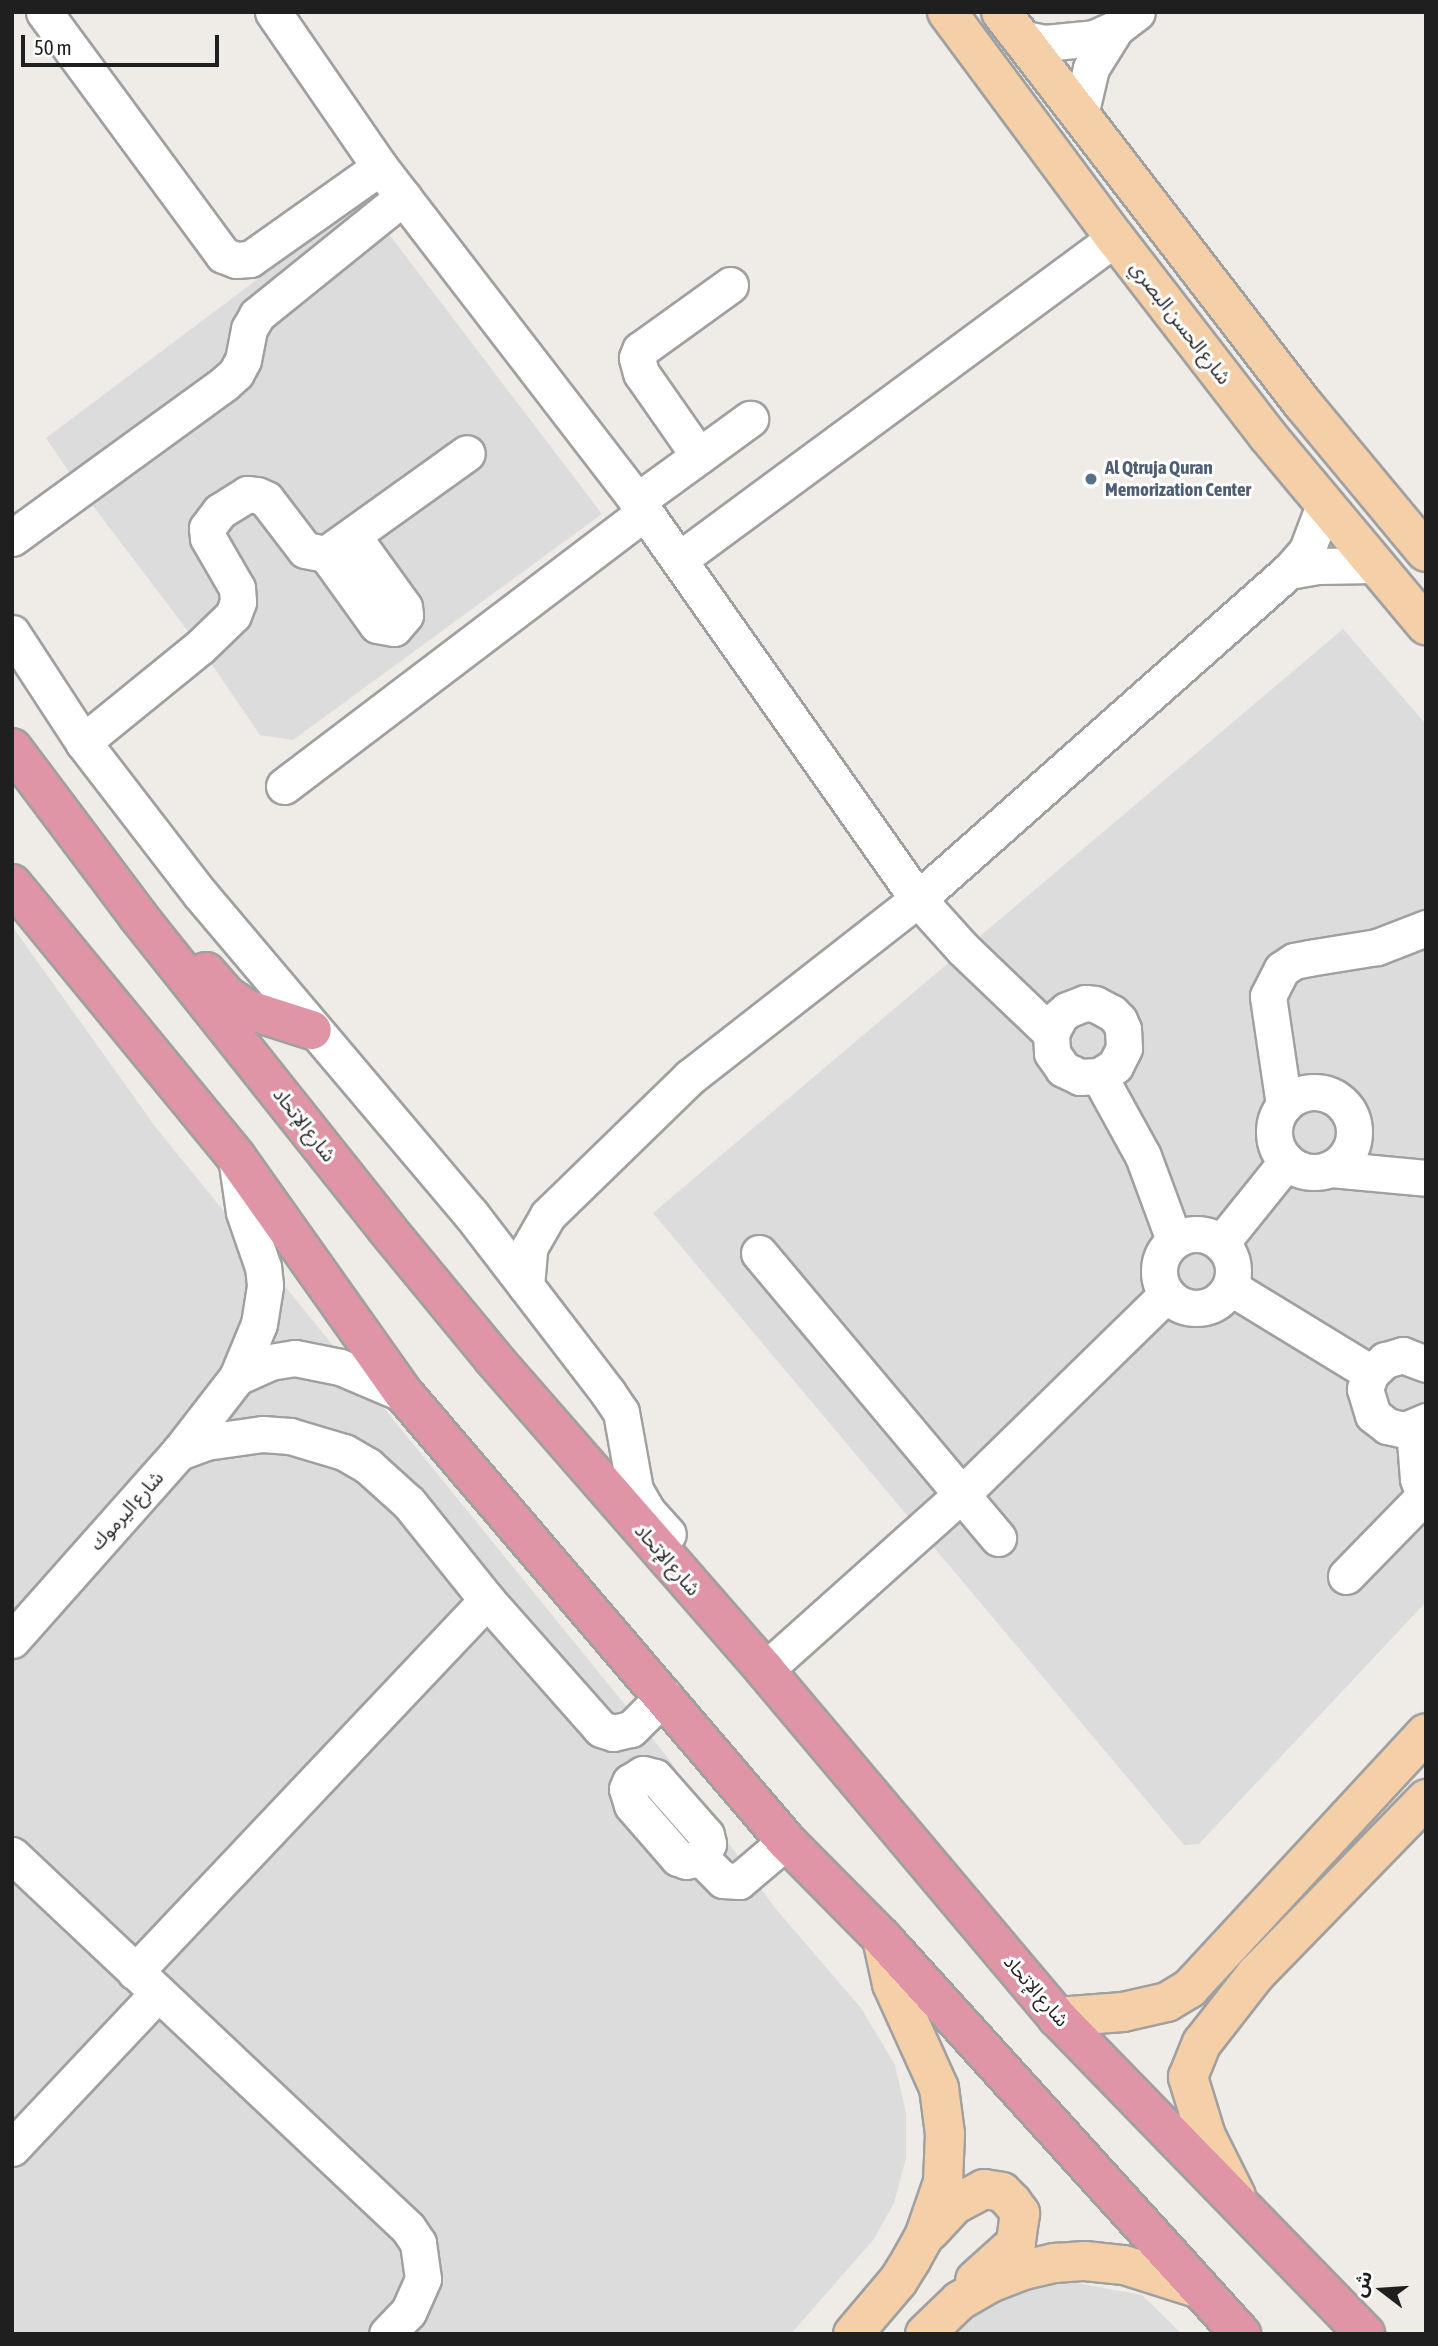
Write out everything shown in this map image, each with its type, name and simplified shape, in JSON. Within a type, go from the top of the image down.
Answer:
[{"type":"highway","name":"شارع الإتحاد","points":[[12,748],[138,916],[386,1228],[765,1670],[1057,2017],[1365,2334]]},
{"type":"highway","points":[[12,884],[236,1157],[404,1394],[786,1841],[882,1938],[1241,2334]]},
{"type":"highway","points":[[138,916],[161,923],[171,930],[228,996],[246,1009],[312,1030]]},
{"type":"main road","name":"شارع الحسن البصري","points":[[947,12],[1115,238],[1324,505],[1426,625]]},
{"type":"main road","points":[[1011,25],[1304,404],[1426,552]]},
{"type":"main road","points":[[1057,2017],[1123,2012],[1167,2002],[1190,1988],[1426,1733]]},
{"type":"main road","points":[[1245,2213],[1195,2106],[1188,2077],[1202,2043],[1256,1974],[1426,1799]]},
{"type":"main road","points":[[853,2334],[898,2281],[924,2237],[943,2182],[945,2134],[939,2088],[892,1984],[882,1938]]},
{"type":"main road","points":[[924,2237],[954,2205],[984,2189],[1002,2192],[1020,2213],[1016,2242],[974,2281],[959,2301],[925,2334]]},
{"type":"main road","points":[[959,2301],[990,2283],[1024,2270],[1085,2261],[1124,2266],[1197,2288]]},
{"type":"street","points":[[44,12],[223,255],[236,260],[250,260],[380,167]]},
{"type":"street","points":[[274,12],[380,167],[680,559],[918,899],[963,948],[1051,1033]]},
{"type":"street","points":[[1011,25],[1045,43],[1070,42],[1094,38],[1127,20]]},
{"type":"street","points":[[1080,115],[1091,68],[1127,20]]},
{"type":"street","points":[[12,538],[225,383],[236,373],[243,360],[249,329],[257,315],[403,197]]},
{"type":"street","points":[[680,559],[1115,238]]},
{"type":"street","points":[[699,456],[641,373],[637,358],[647,345],[730,285]]},
{"type":"street","points":[[284,786],[641,507],[699,456],[750,419]]},
{"type":"street","points":[[83,742],[200,648],[233,615],[238,602],[237,588],[208,538],[207,528],[220,511],[247,494],[257,495],[266,499],[305,550],[340,545],[467,453]]},
{"type":"street","points":[[526,1286],[529,1248],[548,1215],[690,1077],[918,899],[1289,571],[1307,550],[1324,505]]},
{"type":"street","points":[[1289,571],[1318,566],[1375,565]]},
{"type":"street","points":[[12,634],[83,742],[201,895],[312,1030],[335,1052],[470,1213],[621,1412],[635,1490],[648,1511],[694,1569],[706,1604]]},
{"type":"street","points":[[1284,1105],[1268,996],[1273,982],[1282,970],[1302,959],[1377,947],[1426,928]]},
{"type":"street","points":[[1095,1004],[1112,1013],[1123,1029],[1124,1048],[1115,1066],[1099,1076],[1080,1077],[1063,1069],[1052,1053],[1051,1033],[1060,1016],[1076,1005],[1095,1004]]},
{"type":"street","points":[[1099,1076],[1143,1156],[1174,1241]]},
{"type":"street","points":[[1331,1169],[1343,1160],[1355,1135],[1347,1108],[1336,1098],[1323,1092],[1295,1096],[1284,1105],[1274,1128],[1275,1140],[1287,1161],[1308,1172],[1331,1169],[1426,1178]]},
{"type":"street","name":"شارع اليرموك","points":[[12,1640],[179,1451],[237,1377],[259,1324],[265,1285],[263,1267],[244,1212],[236,1157]]},
{"type":"street","points":[[1221,1243],[1287,1161]]},
{"type":"street","points":[[470,1213],[509,1222],[548,1215]]},
{"type":"street","points":[[1203,1234],[1221,1243],[1227,1250],[1234,1269],[1230,1287],[1218,1301],[1200,1308],[1182,1305],[1167,1294],[1162,1285],[1160,1265],[1167,1247],[1183,1236],[1203,1234]]},
{"type":"street","points":[[759,1253],[998,1538]]},
{"type":"street","points":[[1230,1287],[1371,1373]]},
{"type":"street","points":[[765,1670],[961,1494],[1167,1294]]},
{"type":"street","points":[[1346,1576],[1424,1498],[1418,1479],[1420,1424],[1387,1426],[1373,1415],[1365,1389],[1371,1373],[1385,1360],[1394,1356],[1412,1356],[1426,1364]]},
{"type":"street","name":"شارع اليرموك","points":[[237,1377],[270,1362],[295,1358],[340,1367],[404,1394]]},
{"type":"street","points":[[179,1451],[206,1442],[262,1434],[290,1436],[344,1452],[391,1483],[487,1600],[601,1729],[612,1733],[631,1729],[664,1696]]},
{"type":"street","points":[[12,2148],[147,1983],[487,1600]]},
{"type":"street","points":[[612,1733],[619,1757],[635,1778],[643,1774],[655,1777],[700,1828],[708,1844],[701,1858],[723,1880],[739,1881],[786,1841]]},
{"type":"street","points":[[12,1855],[408,2228],[418,2243],[423,2279],[408,2312],[387,2334]]},
{"type":"shaded area","points":[[363,200],[602,514],[293,740],[260,735],[200,647],[81,490],[46,438]]},
{"type":"shaded area","points":[[1343,629],[1426,724],[1426,1602],[1199,1844],[1184,1845],[653,1213]]},
{"type":"shaded area","points":[[12,926],[157,1129],[665,1754],[775,1908],[861,2008],[895,2065],[906,2113],[906,2158],[894,2203],[874,2239],[791,2334],[12,2334]]},
{"type":"shaded area","points":[[1060,2280],[1142,2295],[1182,2334],[954,2334],[982,2303]]},
{"type":"place","name":"Al Qtruja Quran Memorization Center","points":[[1091,479]]}]
